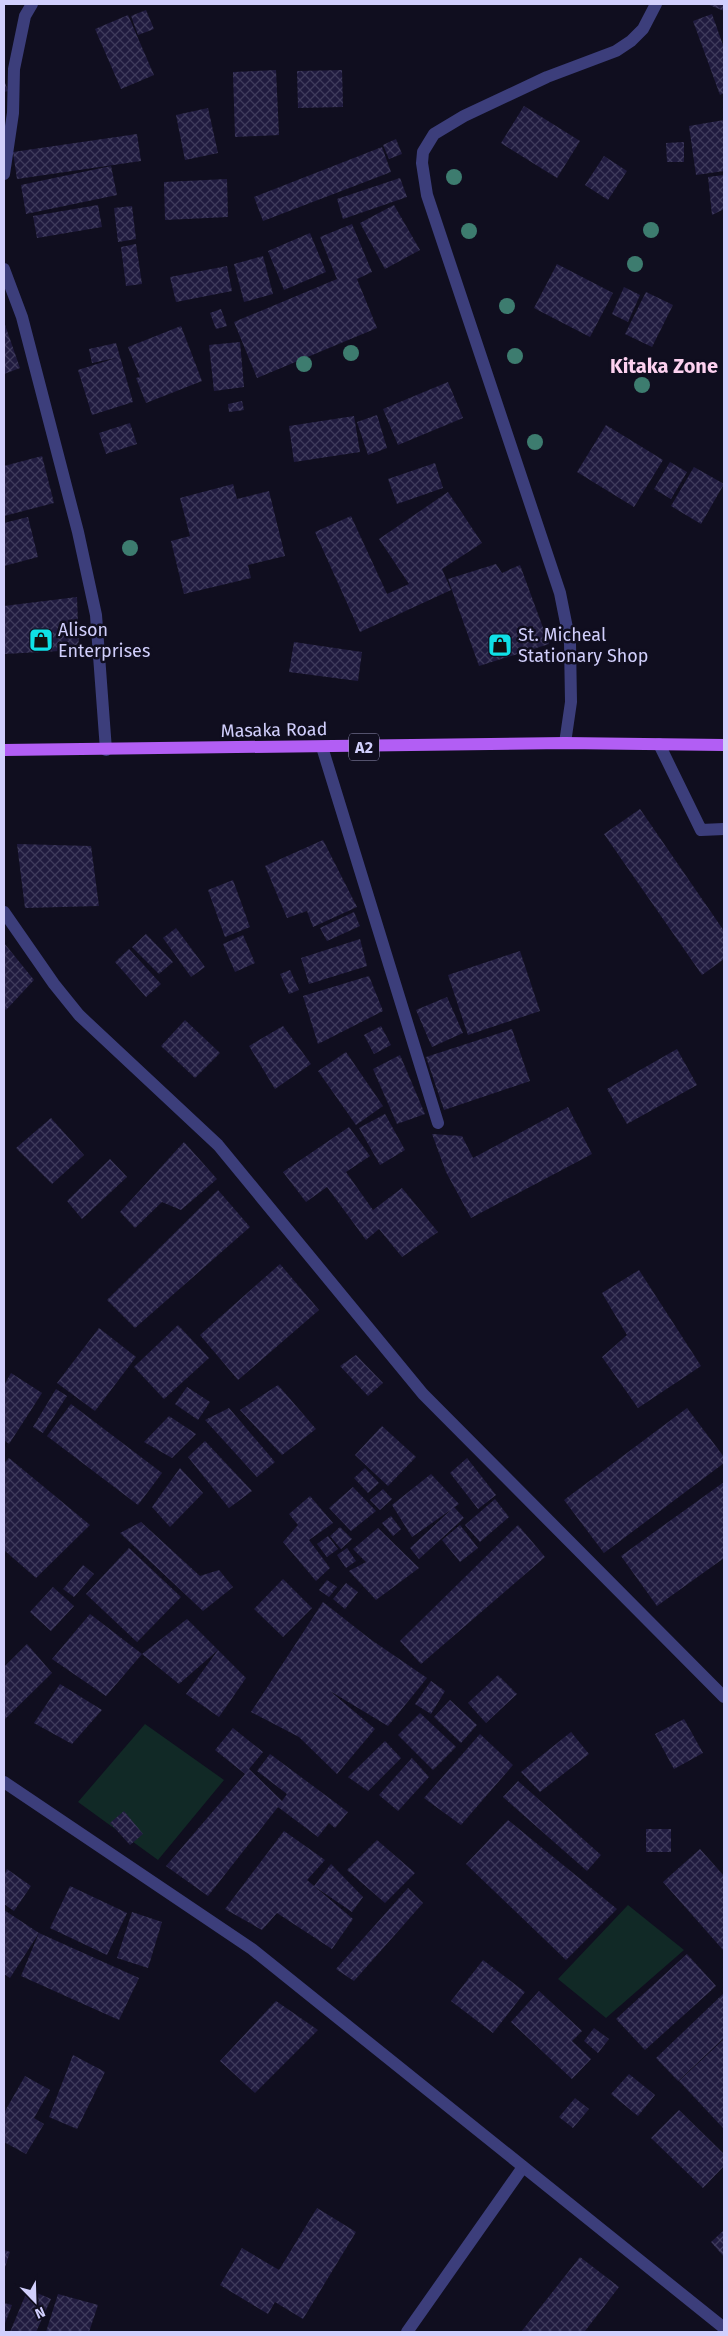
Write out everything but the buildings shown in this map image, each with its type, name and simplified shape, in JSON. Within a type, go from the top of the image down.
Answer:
[{"type":"main road","name":"Masaka Road","points":[[4,750],[565,743],[724,746]]},
{"type":"street","points":[[4,174],[13,113],[14,69],[25,16],[32,4]]},
{"type":"street","points":[[565,743],[572,702],[570,643],[560,593],[427,195],[422,164],[423,152],[434,134],[464,116],[547,76],[616,50],[631,41],[643,29],[656,4]]},
{"type":"street","points":[[4,269],[22,317],[78,532],[94,606],[106,750]]},
{"type":"street","points":[[659,744],[701,830],[724,829]]},
{"type":"street","points":[[322,747],[438,1123]]},
{"type":"street","points":[[4,912],[54,984],[80,1015],[218,1145],[423,1394],[724,1697]]},
{"type":"street","points":[[4,1782],[252,1950],[724,2328]]},
{"type":"street","points":[[407,2332],[524,2167]]},
{"type":"green space","points":[[145,1724],[224,1780],[158,1860],[78,1802]]},
{"type":"green space","points":[[628,1905],[684,1950],[606,2018],[558,1979]]},
{"type":"place","name":"Alison Enterprises","points":[[41,640]]},
{"type":"place","name":"St. Micheal Stationary Shop","points":[[500,645]]},
{"type":"district","name":"Kitaka Zone","points":[[664,366]]}]
